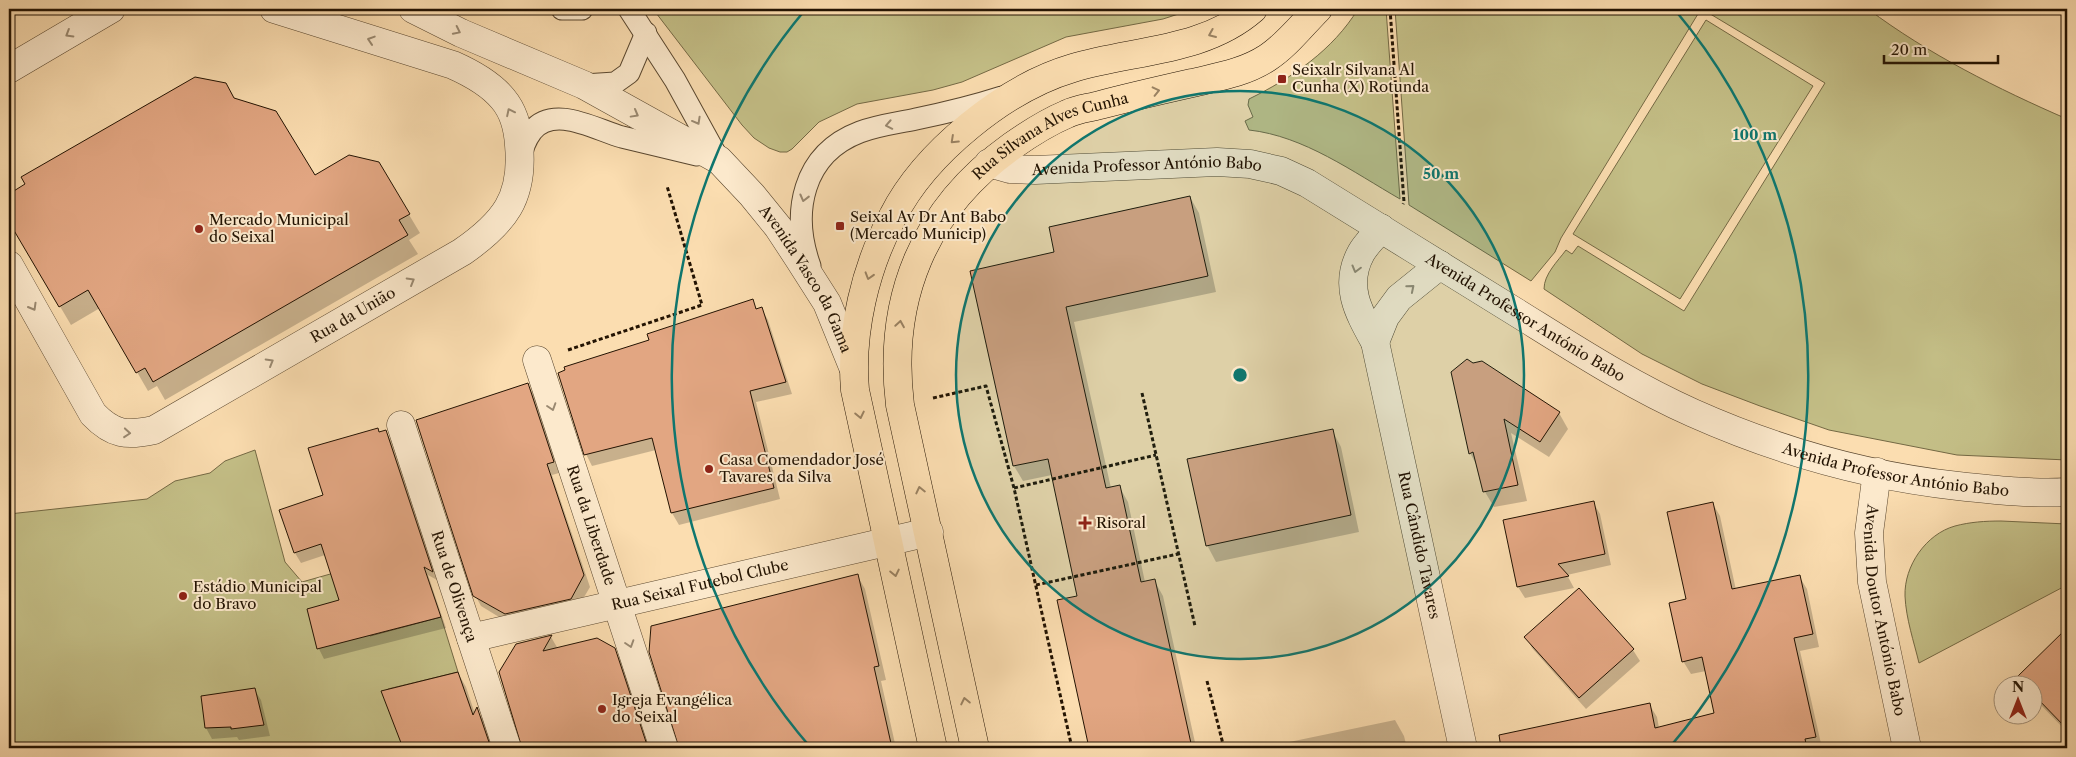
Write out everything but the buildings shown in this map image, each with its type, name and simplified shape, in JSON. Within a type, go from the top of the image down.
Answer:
[{"type":"main road","points":[[853,366],[857,327],[867,281],[879,246],[893,215],[932,162],[957,137],[1009,98],[1071,68],[1200,39],[1240,20],[1253,9]]},
{"type":"main road","name":"Rua Silvana Alves Cunha","points":[[900,405],[896,373],[898,340],[909,281],[933,229],[958,194],[989,163],[1028,134],[1068,113],[1236,73],[1267,58],[1318,9]]},
{"type":"main road","name":"Avenida Vasco da Gama","points":[[853,366],[855,390],[933,748]]},
{"type":"main road","points":[[900,405],[975,748]]},
{"type":"street","points":[[9,70],[111,9]]},
{"type":"street","points":[[274,9],[452,65],[473,75],[503,99],[511,112],[519,138],[520,177]]},
{"type":"street","name":"Avenida Vasco da Gama","points":[[413,9],[461,33],[584,85],[719,160],[752,195],[778,227],[827,303],[853,366]]},
{"type":"street","name":"Avenida Professor António Babo","points":[[989,163],[1010,169],[1035,170],[1217,162],[1250,164],[1281,171],[1307,183],[1615,373],[1692,413],[1750,436],[1818,459],[1878,472],[1928,482],[1981,488],[2067,492]]},
{"type":"street","name":"Rua da União","points":[[9,265],[93,414],[103,424],[119,433],[137,434],[154,430],[462,252],[487,235],[507,210],[514,197],[520,177]]},
{"type":"street","name":"Rua Cândido Tavares","points":[[1381,228],[1361,252],[1354,271],[1353,288],[1358,312],[1375,342],[1463,748]]},
{"type":"street","points":[[1375,342],[1384,317],[1399,298],[1440,265]]},
{"type":"street","name":"Rua da Liberdade","points":[[537,360],[664,748]]},
{"type":"street","name":"Rua de Olivença","points":[[401,425],[506,748]]},
{"type":"street","name":"Avenida Doutor António Babo","points":[[1878,472],[1868,533],[1872,582],[1908,748]]},
{"type":"street","name":"Rua Seixal Futebol Clube","points":[[471,638],[617,606],[929,532]]},
{"type":"lane","points":[[562,9],[582,9]]},
{"type":"lane","points":[[629,9],[646,33],[719,160]]},
{"type":"lane","points":[[584,85],[615,84],[629,73],[646,33]]},
{"type":"lane","points":[[827,303],[806,256],[800,216],[808,181],[816,166],[825,155],[839,144],[859,133],[961,109],[1037,83]]},
{"type":"lane","name":"Rua da União","points":[[520,177],[522,154],[530,133],[537,125],[561,119],[577,121],[642,142],[719,160]]},
{"type":"path","points":[[1381,228],[1404,202],[1390,9]]},
{"type":"path","points":[[537,360],[702,305],[667,186]]},
{"type":"path","points":[[900,405],[986,386],[1014,488],[1072,748]]},
{"type":"path","points":[[1142,393],[1195,626]]},
{"type":"path","points":[[1014,488],[1156,455]]},
{"type":"path","points":[[1036,585],[1178,554]]},
{"type":"path","points":[[1207,681],[1224,748]]},
{"type":"path","points":[[1202,748],[1223,744]]},
{"type":"shaded area","points":[[653,9],[1194,9],[1163,19],[1066,37],[962,82],[933,90],[857,104],[819,122],[792,149],[787,152],[780,152],[769,148],[754,138],[742,125]]},
{"type":"shaded area","points":[[1358,9],[1386,9],[1400,199],[1309,147],[1269,134],[1249,130],[1245,121],[1253,117],[1248,105],[1249,99],[1281,82],[1324,50],[1348,24]]},
{"type":"shaded area","points":[[1395,9],[1701,9],[1561,238],[1555,252],[1531,281],[1409,205]]},
{"type":"shaded area","points":[[1702,9],[1868,9],[1915,41],[1964,70],[2067,119],[2067,460],[1957,455],[1829,430],[1702,384],[1642,354],[1544,289],[1546,278],[1566,250],[1572,254],[1578,246],[1684,311],[1825,83]]},
{"type":"shaded area","points":[[1706,20],[1813,86],[1680,299],[1573,234]]},
{"type":"shaded area","name":"Estádio Municipal do Bravo","points":[[255,450],[285,562],[302,582],[348,569],[370,636],[441,617],[458,672],[388,689],[408,748],[9,748],[9,514],[147,499],[175,481],[210,473],[225,461]]},
{"type":"shaded area","points":[[2001,521],[2067,524],[2067,585],[1919,663],[1905,596],[1908,574],[1913,563],[1926,544],[1944,530],[1966,524]]},
{"type":"place","name":"Seixalr Silvana Al Cunha (X) Rotunda","points":[[1282,79]]},
{"type":"place","name":"Seixal Av Dr Ant Babo (Mercado Municip)","points":[[840,226]]},
{"type":"place","name":"Mercado Municipal do Seixal","points":[[199,229]]},
{"type":"place","name":"Casa Comendador José Tavares da Silva","points":[[709,469]]},
{"type":"place","name":"Risoral","points":[[1085,523]]},
{"type":"place","name":"Estádio Municipal do Bravo","points":[[183,596]]},
{"type":"place","name":"Igreja Evangélica do Seixal","points":[[602,709]]}]
